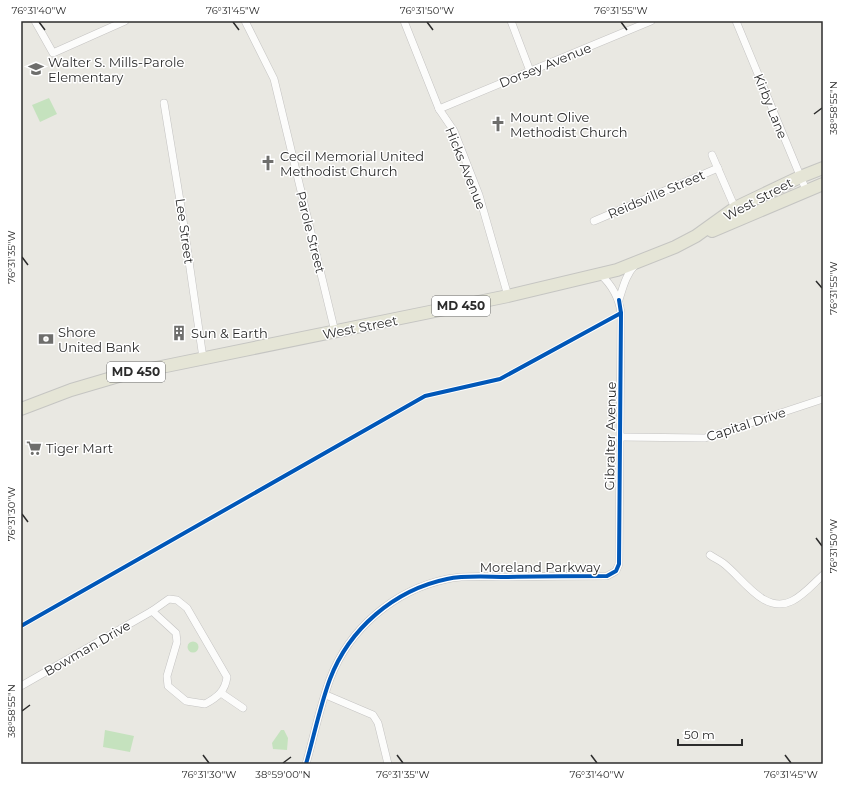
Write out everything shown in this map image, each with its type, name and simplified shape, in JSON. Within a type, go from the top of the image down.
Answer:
[{"type":"main road","name":"West Street","points":[[21,409],[71,390],[122,375],[508,296],[600,274],[637,263],[676,247],[696,236],[736,208],[800,177],[823,168]]},
{"type":"main road","name":"West Street","points":[[696,236],[733,223],[806,190],[823,184]]},
{"type":"street","points":[[35,21],[53,53],[125,21]]},
{"type":"street","name":"Parole Street","points":[[245,21],[274,79],[335,332]]},
{"type":"street","name":"Hicks Avenue","points":[[404,21],[439,109],[454,131],[479,195],[508,296]]},
{"type":"street","points":[[511,21],[530,71]]},
{"type":"street","name":"Dorsey Avenue","points":[[439,109],[651,21]]},
{"type":"street","name":"Kirby Lane","points":[[736,21],[806,190]]},
{"type":"street","name":"Lee Street","points":[[164,103],[203,358]]},
{"type":"street","points":[[712,155],[736,208]]},
{"type":"street","name":"Reidsville Street","points":[[594,220],[718,168]]},
{"type":"street","name":"Gibralter Avenue","points":[[619,300],[625,280],[631,269],[637,263]]},
{"type":"street","name":"Gibralter Avenue","points":[[600,274],[612,287],[619,300],[621,313],[619,564],[616,571]]},
{"type":"street","name":"Capital Drive","points":[[620,437],[699,439],[713,436],[823,398]]},
{"type":"street","points":[[710,555],[724,564],[766,601],[782,604],[801,596],[823,575]]},
{"type":"street","name":"Moreland Parkway","points":[[306,764],[330,680],[351,640],[366,623],[389,604],[410,591],[429,583],[451,578],[607,576],[616,571]]},
{"type":"street","name":"Bowman Drive","points":[[21,686],[152,611],[169,599],[177,600],[187,608],[227,677],[226,686],[222,693]]},
{"type":"street","points":[[152,611],[176,633],[177,642],[167,676],[168,686],[186,701],[205,704],[222,693],[243,708]]},
{"type":"street","points":[[326,695],[373,715],[378,724],[388,764]]},
{"type":"green space","points":[[49,98],[57,114],[40,122],[32,105]]},
{"type":"green space","points":[[193,641],[197,643],[199,647],[197,651],[193,653],[189,651],[187,647],[189,643]]},
{"type":"green space","points":[[105,730],[134,736],[130,752],[103,747]]},
{"type":"green space","points":[[281,730],[284,730],[288,738],[287,750],[273,749],[272,743]]},
{"type":"cycle path","points":[[306,764],[326,689],[338,661],[361,628],[392,602],[409,592],[428,584],[454,578],[477,576],[607,576],[616,571],[619,564],[621,313],[619,300]]},
{"type":"cycle path","points":[[21,626],[425,396],[500,379],[621,313]]},
{"type":"place","name":"Walter S. Mills-Parole Elementary","points":[[36,69]]},
{"type":"place","name":"Mount Olive Methodist Church","points":[[498,124]]},
{"type":"place","name":"Cecil Memorial United Methodist Church","points":[[268,163]]},
{"type":"place","name":"Sun & Earth","points":[[179,333]]},
{"type":"place","name":"Shore United Bank","points":[[46,339]]},
{"type":"place","name":"Tiger Mart","points":[[34,448]]}]
